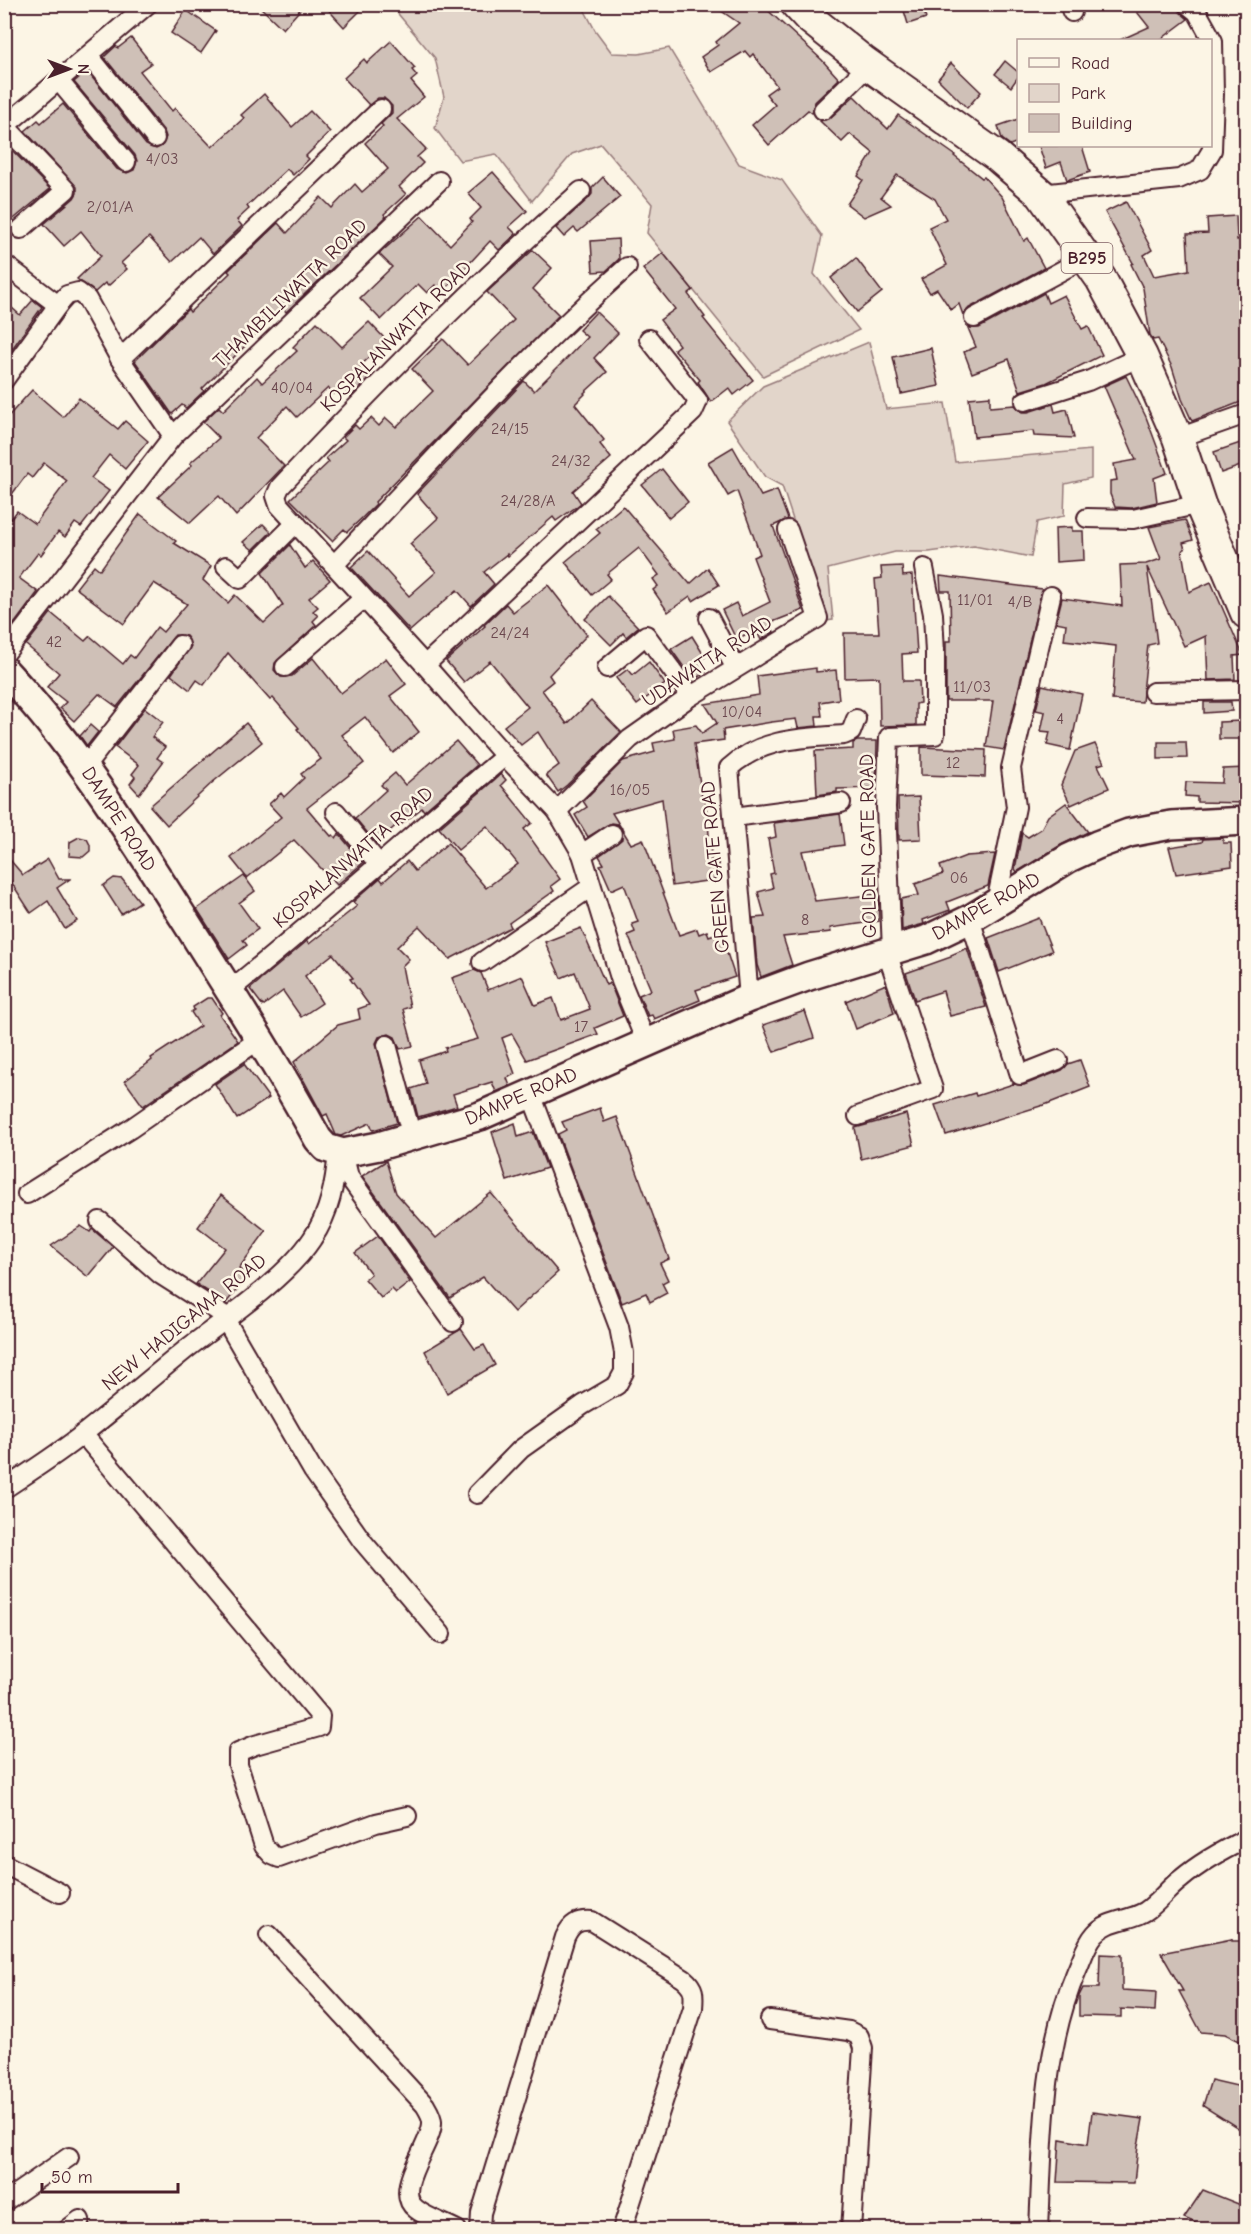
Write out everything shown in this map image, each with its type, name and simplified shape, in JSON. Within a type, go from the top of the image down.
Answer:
[{"type":"main road","name":"B295","points":[[796,4],[808,17],[869,65],[998,157],[1041,194],[1087,257],[1142,356],[1178,438],[1200,504],[1246,613]]},
{"type":"street","points":[[21,229],[66,190],[5,127],[148,4]]},
{"type":"street","points":[[1041,194],[1179,179],[1200,170],[1212,150],[1214,41],[1197,12],[1187,4]]},
{"type":"street","points":[[89,56],[155,138]]},
{"type":"street","points":[[823,110],[869,65]]},
{"type":"street","points":[[59,81],[126,162]]},
{"type":"street","points":[[120,358],[381,109]]},
{"type":"street","name":"THAMBILIWATTA ROAD","points":[[4,655],[173,436],[439,182]]},
{"type":"street","name":"KOSPALANWATTA ROAD","points":[[581,191],[511,253],[390,371],[280,487],[276,496],[279,505],[557,811],[582,854],[621,981],[646,1042]]},
{"type":"street","points":[[974,318],[1087,257]]},
{"type":"street","points":[[4,264],[58,305]]},
{"type":"street","points":[[334,565],[533,357],[627,267]]},
{"type":"street","points":[[4,380],[58,305],[67,295],[78,292],[87,299],[120,358],[173,436]]},
{"type":"street","points":[[425,665],[693,412],[698,401],[649,339]]},
{"type":"street","points":[[1025,401],[1088,381],[1142,356]]},
{"type":"street","points":[[1178,438],[1246,414]]},
{"type":"street","points":[[1087,518],[1133,519],[1200,504]]},
{"type":"street","points":[[226,566],[240,579],[296,524]]},
{"type":"street","name":"UDAWATTA ROAD","points":[[557,811],[630,740],[735,667],[818,618],[788,530]]},
{"type":"street","name":"GOLDEN GATE ROAD","points":[[889,952],[886,807],[889,737],[935,735],[935,643],[933,614],[924,568]]},
{"type":"street","points":[[996,903],[1016,807],[1011,768],[1051,596]]},
{"type":"street","points":[[285,667],[363,599]]},
{"type":"street","points":[[709,618],[735,667]]},
{"type":"street","points":[[607,668],[646,635],[691,696]]},
{"type":"street","points":[[85,767],[180,645]]},
{"type":"street","name":"DAMPE ROAD","points":[[4,670],[60,733],[85,767],[260,1039],[318,1139],[326,1148],[340,1153],[412,1137],[480,1116],[749,998],[830,969],[926,940],[970,919],[1069,858],[1096,845],[1130,833],[1171,825],[1246,821]]},
{"type":"street","points":[[1153,692],[1246,690]]},
{"type":"street","name":"GREEN GATE ROAD","points":[[749,998],[729,768],[741,756],[762,746],[793,739],[844,735],[851,732],[856,719]]},
{"type":"street","name":"KOSPALANWATTA ROAD","points":[[229,991],[293,939],[378,863],[505,756]]},
{"type":"street","points":[[734,817],[841,803]]},
{"type":"street","points":[[336,812],[378,863]]},
{"type":"street","points":[[582,854],[612,834]]},
{"type":"street","points":[[482,962],[591,887]]},
{"type":"street","points":[[970,919],[1020,1075],[1058,1060]]},
{"type":"street","points":[[858,1116],[933,1089],[889,952]]},
{"type":"street","points":[[27,1194],[130,1129],[260,1039]]},
{"type":"street","points":[[387,1045],[412,1137]]},
{"type":"street","points":[[477,1494],[521,1449],[616,1385],[624,1372],[624,1353],[619,1327],[531,1094]]},
{"type":"street","points":[[340,1153],[349,1177],[453,1322]]},
{"type":"street","name":"NEW HADIGAMA ROAD","points":[[4,1489],[83,1434],[299,1257],[313,1238],[324,1217],[335,1185],[340,1153]]},
{"type":"street","points":[[100,1221],[161,1275],[226,1318],[319,1480],[363,1542],[441,1634]]},
{"type":"street","points":[[83,1434],[320,1716],[319,1727],[255,1744],[238,1752],[238,1765],[264,1846],[272,1855],[279,1858],[376,1823],[407,1816]]},
{"type":"street","points":[[1039,2229],[1049,2070],[1065,1998],[1086,1950],[1094,1935],[1103,1926],[1150,1909],[1195,1867],[1222,1850],[1246,1839]]},
{"type":"street","points":[[4,1864],[60,1893]]},
{"type":"street","points":[[480,2229],[481,2213],[565,1937],[571,1925],[582,1920],[592,1921],[684,1979],[691,1985],[694,1994],[693,2008],[622,2229]]},
{"type":"street","points":[[269,1935],[425,2105],[432,2121],[431,2130],[412,2172],[408,2188],[410,2199],[414,2208],[457,2229]]},
{"type":"street","points":[[770,2020],[849,2031],[859,2036],[863,2048],[851,2229]]},
{"type":"street","points":[[4,2202],[69,2157]]},
{"type":"green space","points":[[394,5],[585,5],[584,9],[595,30],[612,53],[639,54],[669,48],[739,164],[782,180],[822,236],[814,274],[859,330],[763,376],[647,233],[652,204],[601,144],[572,154],[532,201],[496,154],[460,161],[435,128],[444,97],[435,58],[399,15]]},
{"type":"green space","points":[[869,342],[886,409],[945,403],[955,462],[1091,450],[1091,478],[1065,484],[1064,516],[1037,522],[1031,557],[974,546],[929,552],[895,552],[828,569],[833,620],[826,621],[782,486],[765,477],[727,421],[763,386]]},
{"type":"building","points":[[257,4],[305,4],[283,29]]},
{"type":"building","points":[[323,4],[367,4],[344,27]]},
{"type":"building","points":[[711,4],[761,4],[822,60],[839,79],[815,102],[812,113],[808,110],[769,145],[752,125],[775,105],[766,94],[777,86],[753,54],[750,57],[745,51],[711,72],[701,57],[718,45],[716,42],[739,23]]},
{"type":"building","points":[[902,4],[922,4],[926,18],[908,24]]},
{"type":"building","points":[[1147,5],[1176,5],[1188,19],[1161,39],[1122,39],[1149,27],[1137,12]]},
{"type":"building","points":[[186,10],[216,31],[201,53],[171,33]]},
{"type":"building","points":[[131,38],[151,63],[140,71],[172,111],[175,108],[212,147],[244,118],[241,115],[264,94],[292,127],[310,111],[330,132],[306,156],[309,159],[293,175],[287,169],[247,206],[249,209],[237,220],[242,226],[213,254],[199,237],[172,262],[149,237],[121,263],[127,269],[108,286],[105,283],[95,292],[77,279],[101,256],[81,231],[64,246],[44,224],[74,198],[77,187],[25,131],[38,120],[41,123],[63,104],[117,169],[127,173],[134,170],[137,161],[135,155],[74,82],[87,71],[146,145],[156,149],[162,146],[166,137],[164,131],[104,57],[116,46],[118,48]]},
{"type":"building","points":[[391,41],[415,68],[412,70],[417,76],[411,81],[424,97],[397,119],[426,149],[417,157],[423,163],[399,187],[406,194],[384,214],[386,217],[286,312],[282,307],[186,408],[182,405],[172,414],[135,361],[188,309],[190,312],[230,273],[228,271],[278,223],[287,233],[321,197],[332,208],[355,184],[362,192],[388,169],[365,143],[383,126],[381,124],[392,113],[392,106],[384,98],[378,98],[369,105],[344,78],[364,59],[367,63]]},
{"type":"building","points":[[1005,61],[1017,71],[1017,78],[1011,87],[995,74]]},
{"type":"building","points":[[951,63],[981,92],[967,108],[938,79]]},
{"type":"building","points":[[854,96],[888,129],[898,115],[955,155],[982,178],[984,177],[1002,197],[1024,241],[1028,238],[1044,268],[969,308],[963,315],[959,304],[951,310],[937,289],[930,293],[921,279],[947,265],[929,227],[946,219],[935,199],[897,175],[881,197],[891,205],[864,217],[847,204],[863,180],[858,176],[873,153],[850,134],[842,142],[820,121],[830,118]]},
{"type":"building","points":[[1017,119],[1017,142],[1010,145],[1002,139],[998,126]]},
{"type":"building","points":[[4,142],[50,189],[4,227]]},
{"type":"building","points":[[1039,147],[1082,147],[1090,172],[1067,180],[1061,162],[1046,168]]},
{"type":"building","points":[[493,172],[527,211],[509,227],[516,234],[499,250],[490,241],[443,292],[435,285],[427,293],[418,284],[381,320],[360,298],[392,267],[379,254],[422,216],[450,245],[472,222],[470,219],[481,208],[468,193]]},
{"type":"building","points":[[603,177],[620,197],[578,232],[574,228],[564,237],[556,228],[588,199],[592,194],[592,188]]},
{"type":"building","points":[[1126,202],[1152,250],[1144,255],[1154,276],[1189,270],[1187,234],[1208,233],[1207,218],[1236,216],[1237,240],[1246,239],[1246,400],[1192,421],[1172,367],[1158,339],[1153,340],[1150,335],[1143,288],[1131,264],[1133,263],[1105,212]]},
{"type":"building","points":[[618,239],[619,259],[606,271],[593,272],[591,241]]},
{"type":"building","points":[[533,250],[552,268],[533,289],[559,315],[375,502],[376,504],[363,517],[347,532],[344,529],[332,541],[290,499],[329,462],[326,458],[346,440],[343,437],[355,425],[359,429],[371,418],[379,426],[386,418],[396,427],[433,391],[412,369],[443,339],[468,365],[514,320],[487,292]]},
{"type":"building","points":[[663,253],[693,290],[688,294],[705,317],[703,318],[753,380],[734,395],[729,388],[711,402],[698,382],[700,380],[674,349],[679,345],[660,320],[675,309],[643,269]]},
{"type":"building","points":[[856,258],[882,292],[857,312],[831,278]]},
{"type":"building","points":[[1044,293],[1048,303],[1064,295],[1082,329],[1088,326],[1102,355],[1046,383],[1020,391],[1009,359],[972,373],[964,352],[976,347],[968,328],[979,328]]},
{"type":"building","points":[[33,300],[42,307],[4,360],[4,301],[20,315]]},
{"type":"building","points":[[596,312],[618,333],[594,358],[607,372],[575,404],[604,440],[600,444],[611,458],[573,491],[581,503],[556,521],[553,517],[508,556],[507,554],[484,572],[494,584],[471,606],[457,590],[410,631],[351,567],[368,551],[409,596],[436,572],[410,544],[438,518],[417,494],[524,381],[534,391],[567,358],[587,337],[579,330]]},
{"type":"building","points":[[317,322],[342,347],[369,322],[387,341],[360,366],[370,377],[351,397],[341,387],[334,394],[328,388],[297,417],[287,406],[256,438],[284,466],[236,516],[219,496],[190,523],[158,497],[192,465],[190,463],[219,438],[203,422],[219,407],[223,411],[257,377],[262,383],[297,351],[293,347]]},
{"type":"building","points":[[931,348],[939,386],[901,394],[893,357]]},
{"type":"building","points":[[1126,376],[1146,417],[1167,473],[1154,478],[1157,502],[1132,508],[1115,507],[1110,494],[1110,481],[1117,480],[1114,464],[1136,460],[1104,386]]},
{"type":"building","points":[[32,390],[63,417],[79,398],[118,429],[125,421],[148,441],[125,469],[109,455],[91,478],[109,491],[81,527],[75,523],[65,537],[58,532],[41,555],[38,553],[19,578],[38,592],[9,631],[4,627],[4,528],[17,511],[35,524],[67,481],[44,463],[32,478],[27,474],[4,505],[4,421]]},
{"type":"building","points":[[990,396],[990,407],[1015,405],[1022,412],[1028,412],[1053,404],[1055,412],[1067,409],[1074,438],[1034,436],[1033,431],[974,437],[969,398]]},
{"type":"building","points":[[1246,441],[1246,464],[1221,473],[1214,452]]},
{"type":"building","points":[[733,447],[761,496],[777,490],[788,519],[773,526],[803,610],[770,623],[774,632],[761,640],[756,630],[736,639],[722,610],[736,603],[742,616],[770,602],[753,557],[760,554],[737,491],[728,496],[708,462]]},
{"type":"building","points":[[662,469],[688,502],[669,518],[642,485]]},
{"type":"building","points":[[623,506],[690,584],[708,568],[719,585],[693,601],[690,596],[668,612],[653,590],[658,586],[653,579],[659,575],[639,548],[607,574],[611,579],[592,595],[565,562],[600,533],[596,529]]},
{"type":"building","points":[[140,514],[176,541],[174,543],[211,566],[203,580],[228,603],[235,595],[264,623],[283,605],[262,573],[290,545],[305,568],[313,561],[330,580],[309,598],[318,607],[313,611],[318,616],[313,621],[316,625],[275,663],[274,670],[281,677],[292,676],[313,658],[341,693],[386,658],[406,684],[390,696],[419,732],[393,753],[365,717],[342,735],[364,763],[307,808],[331,836],[336,838],[339,834],[363,863],[337,885],[294,840],[247,878],[231,858],[281,817],[269,804],[281,793],[284,797],[304,778],[301,774],[321,759],[297,729],[299,728],[273,698],[270,700],[228,653],[204,685],[197,680],[190,690],[171,675],[191,646],[186,636],[175,635],[117,707],[99,694],[74,721],[60,708],[66,702],[47,687],[59,673],[26,645],[51,613],[85,641],[90,636],[123,664],[130,655],[134,658],[157,627],[163,632],[187,604],[154,583],[124,624],[76,588],[94,565],[100,570]]},
{"type":"building","points":[[1185,520],[1193,540],[1183,543],[1185,549],[1182,551],[1189,592],[1211,582],[1243,655],[1234,656],[1235,679],[1208,680],[1206,636],[1184,646],[1147,567],[1157,643],[1148,645],[1142,702],[1112,700],[1116,646],[1064,640],[1066,624],[1056,622],[1062,598],[1122,606],[1120,565],[1146,564],[1161,559],[1149,527]]},
{"type":"building","points":[[263,524],[271,532],[253,550],[243,542]]},
{"type":"building","points":[[1072,527],[1072,531],[1083,531],[1084,560],[1056,562],[1055,528]]},
{"type":"building","points":[[902,566],[903,576],[912,575],[917,653],[902,654],[903,681],[919,681],[920,703],[916,704],[916,725],[880,726],[879,677],[845,678],[844,633],[879,633],[875,579],[882,578],[881,567]]},
{"type":"building","points":[[940,576],[1042,589],[1004,750],[986,747],[993,701],[946,701],[946,641],[951,641],[950,591],[941,591]]},
{"type":"building","points":[[548,585],[587,635],[549,675],[553,681],[542,690],[567,724],[591,701],[621,732],[558,792],[546,775],[559,765],[538,732],[521,745],[504,726],[528,707],[490,661],[464,682],[446,661],[506,604],[513,612]]},
{"type":"building","points":[[608,596],[638,627],[626,637],[623,633],[611,645],[585,619]]},
{"type":"building","points":[[692,636],[705,657],[701,659],[708,671],[693,680],[671,649]]},
{"type":"building","points":[[649,662],[665,684],[637,705],[616,678],[628,669],[633,675]]},
{"type":"building","points":[[816,668],[816,672],[836,670],[839,699],[820,702],[822,716],[816,716],[817,726],[798,728],[796,719],[772,722],[723,730],[724,740],[694,744],[702,797],[705,796],[712,863],[718,862],[720,879],[672,886],[662,799],[612,813],[620,827],[611,823],[588,837],[575,815],[587,807],[583,801],[623,761],[655,752],[653,743],[675,739],[673,729],[696,725],[702,733],[717,723],[705,704],[759,695],[757,676]]},
{"type":"building","points":[[1042,685],[1082,694],[1070,750],[1047,745],[1050,732],[1041,731],[1045,712],[1036,710]]},
{"type":"building","points":[[1204,702],[1231,702],[1232,711],[1204,713]]},
{"type":"building","points":[[145,708],[163,722],[152,737],[165,747],[157,758],[163,762],[139,794],[130,784],[135,777],[132,774],[139,765],[115,747]]},
{"type":"building","points":[[1241,721],[1241,739],[1219,739],[1219,722]]},
{"type":"building","points":[[246,723],[262,742],[213,782],[167,825],[150,806]]},
{"type":"building","points":[[90,725],[98,732],[87,746],[80,736]]},
{"type":"building","points":[[456,741],[477,765],[424,811],[422,808],[402,824],[400,822],[376,843],[355,818],[386,790],[381,785],[395,773],[405,785]]},
{"type":"building","points":[[877,741],[876,788],[837,789],[837,792],[817,795],[815,751],[853,749],[853,743]]},
{"type":"building","points":[[1158,742],[1186,742],[1187,758],[1158,759]]},
{"type":"building","points":[[1095,744],[1104,763],[1098,765],[1109,788],[1071,805],[1061,785],[1075,751]]},
{"type":"building","points":[[921,747],[986,750],[985,777],[921,775]]},
{"type":"building","points":[[1246,768],[1246,803],[1197,802],[1197,797],[1185,796],[1186,782],[1222,783],[1223,769]]},
{"type":"building","points":[[501,774],[506,780],[501,785],[532,823],[524,829],[560,879],[551,886],[554,891],[509,923],[511,927],[450,959],[419,926],[397,947],[409,959],[402,966],[410,1007],[403,1009],[413,1046],[400,1049],[395,1037],[389,1034],[379,1037],[376,1043],[397,1123],[373,1130],[370,1123],[341,1136],[336,1135],[327,1114],[323,1116],[294,1062],[338,1025],[360,1019],[358,1009],[369,1005],[350,979],[353,978],[333,954],[305,976],[322,1003],[301,1017],[283,991],[263,1006],[250,989],[307,941],[309,944],[357,906],[353,902],[380,878],[383,882],[407,861],[415,871],[448,843],[486,888],[518,864],[487,826],[458,850],[439,828]]},
{"type":"building","points":[[919,797],[921,839],[899,840],[898,798]]},
{"type":"building","points":[[1066,803],[1088,832],[1061,845],[1017,872],[1015,869],[1022,833],[1028,837],[1041,829],[1048,816]]},
{"type":"building","points":[[840,814],[844,845],[802,851],[815,901],[878,894],[879,921],[830,928],[831,932],[783,937],[792,965],[761,977],[757,965],[753,918],[765,917],[758,892],[773,888],[770,874],[774,873],[768,839],[776,837],[774,823]]},
{"type":"building","points":[[622,829],[631,844],[643,839],[679,935],[697,929],[699,934],[707,931],[709,936],[720,932],[735,977],[696,990],[700,1000],[654,1019],[652,1015],[648,1016],[639,995],[651,990],[628,935],[635,932],[632,924],[638,922],[624,884],[611,890],[600,865],[604,864],[599,856],[622,839]]},
{"type":"building","points":[[79,837],[87,839],[90,851],[83,857],[69,856],[70,842]]},
{"type":"building","points":[[1223,838],[1223,843],[1231,843],[1232,866],[1176,874],[1169,847],[1202,842],[1203,839]]},
{"type":"building","points":[[4,853],[23,875],[48,859],[59,879],[70,879],[57,888],[77,921],[65,929],[48,901],[31,913],[4,871]]},
{"type":"building","points":[[995,854],[988,886],[947,902],[950,910],[923,920],[924,924],[902,930],[901,899],[919,895],[915,884],[943,874],[940,866],[966,856]]},
{"type":"building","points":[[244,876],[255,891],[239,903],[258,929],[243,940],[247,945],[229,959],[197,909]]},
{"type":"building","points":[[114,878],[122,879],[140,902],[121,914],[103,886]]},
{"type":"building","points":[[1039,918],[1052,951],[999,972],[988,938]]},
{"type":"building","points":[[581,928],[606,985],[610,983],[623,1016],[595,1028],[598,1034],[527,1060],[512,1034],[502,1038],[515,1074],[507,1078],[510,1086],[496,1092],[492,1082],[453,1094],[457,1106],[418,1117],[411,1089],[426,1084],[419,1060],[446,1051],[445,1048],[478,1039],[452,978],[474,970],[481,973],[488,990],[522,976],[535,1005],[553,998],[561,1020],[590,1009],[575,972],[561,978],[545,942]]},
{"type":"building","points":[[967,948],[986,1007],[950,1016],[943,991],[915,1000],[906,973],[951,957]]},
{"type":"building","points":[[886,984],[894,1013],[856,1029],[846,1001]]},
{"type":"building","points":[[207,998],[212,998],[222,1013],[220,1015],[238,1041],[143,1106],[125,1081],[152,1060],[151,1058],[200,1026],[191,1012],[194,1010],[193,1007]]},
{"type":"building","points":[[805,1011],[814,1038],[774,1052],[763,1025]]},
{"type":"building","points":[[1080,1060],[1090,1087],[1047,1104],[946,1135],[935,1105],[975,1093],[976,1096],[1013,1084],[1024,1085]]},
{"type":"building","points":[[244,1064],[269,1098],[237,1119],[215,1084]]},
{"type":"building","points":[[600,1108],[604,1122],[617,1117],[669,1259],[660,1263],[668,1280],[662,1283],[667,1293],[650,1302],[646,1293],[622,1303],[558,1134],[566,1130],[562,1122]]},
{"type":"building","points":[[906,1114],[914,1145],[861,1159],[855,1128]]},
{"type":"building","points":[[515,1123],[518,1137],[533,1132],[547,1168],[507,1181],[492,1132]]},
{"type":"building","points":[[386,1161],[396,1193],[436,1238],[491,1193],[558,1272],[514,1312],[483,1277],[450,1298],[362,1176]]},
{"type":"building","points":[[221,1195],[266,1231],[239,1268],[249,1275],[226,1303],[196,1284],[225,1248],[198,1227]]},
{"type":"building","points":[[81,1226],[90,1232],[92,1229],[113,1247],[88,1277],[51,1246]]},
{"type":"building","points":[[378,1236],[410,1282],[396,1293],[392,1289],[381,1298],[365,1279],[371,1274],[355,1253]]},
{"type":"building","points":[[461,1329],[475,1349],[484,1345],[495,1365],[447,1393],[425,1351]]},
{"type":"building","points":[[1232,1939],[1232,1941],[1246,1941],[1246,2044],[1225,2034],[1201,2032],[1179,1991],[1183,1991],[1161,1953]]},
{"type":"building","points":[[1100,1954],[1122,1955],[1122,1990],[1156,1992],[1155,2011],[1121,2009],[1121,2017],[1079,2016],[1079,1996],[1083,1988],[1099,1988]]},
{"type":"building","points":[[1211,2080],[1246,2088],[1246,2133],[1203,2106]]},
{"type":"building","points":[[1092,2112],[1143,2119],[1134,2183],[1057,2182],[1060,2139],[1088,2144]]},
{"type":"building","points":[[1203,2190],[1246,2207],[1246,2229],[1210,2229],[1184,2218]]}]
